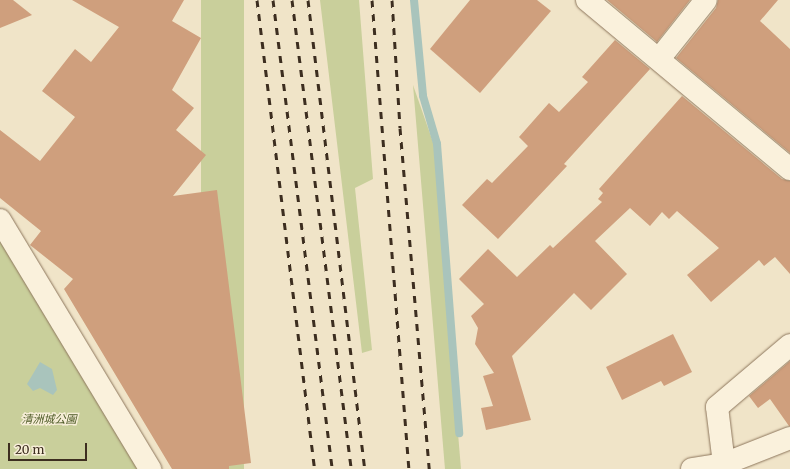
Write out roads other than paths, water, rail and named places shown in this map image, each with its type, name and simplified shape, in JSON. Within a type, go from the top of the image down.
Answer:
[{"type":"street","points":[[588,0],[790,169]]},
{"type":"street","points":[[659,59],[706,0]]},
{"type":"street","points":[[0,220],[150,469]]},
{"type":"street","points":[[724,464],[717,407],[790,345]]},
{"type":"street","points":[[692,469],[724,464],[790,438]]},
{"type":"water","points":[[40,362],[52,369],[57,390],[53,395],[40,388],[33,391],[27,384]]},
{"type":"waterway","points":[[414,0],[423,96],[437,144],[459,433]]},
{"type":"railway","points":[[257,0],[315,469]]},
{"type":"railway","points":[[273,0],[332,469]]},
{"type":"railway","points":[[292,0],[351,469]]},
{"type":"railway","points":[[308,0],[365,469]]},
{"type":"railway","points":[[372,0],[409,469]]},
{"type":"railway","points":[[392,0],[400,128],[429,469]]},
{"type":"park label","name":"清洲城公園","points":[[49,419]]}]
